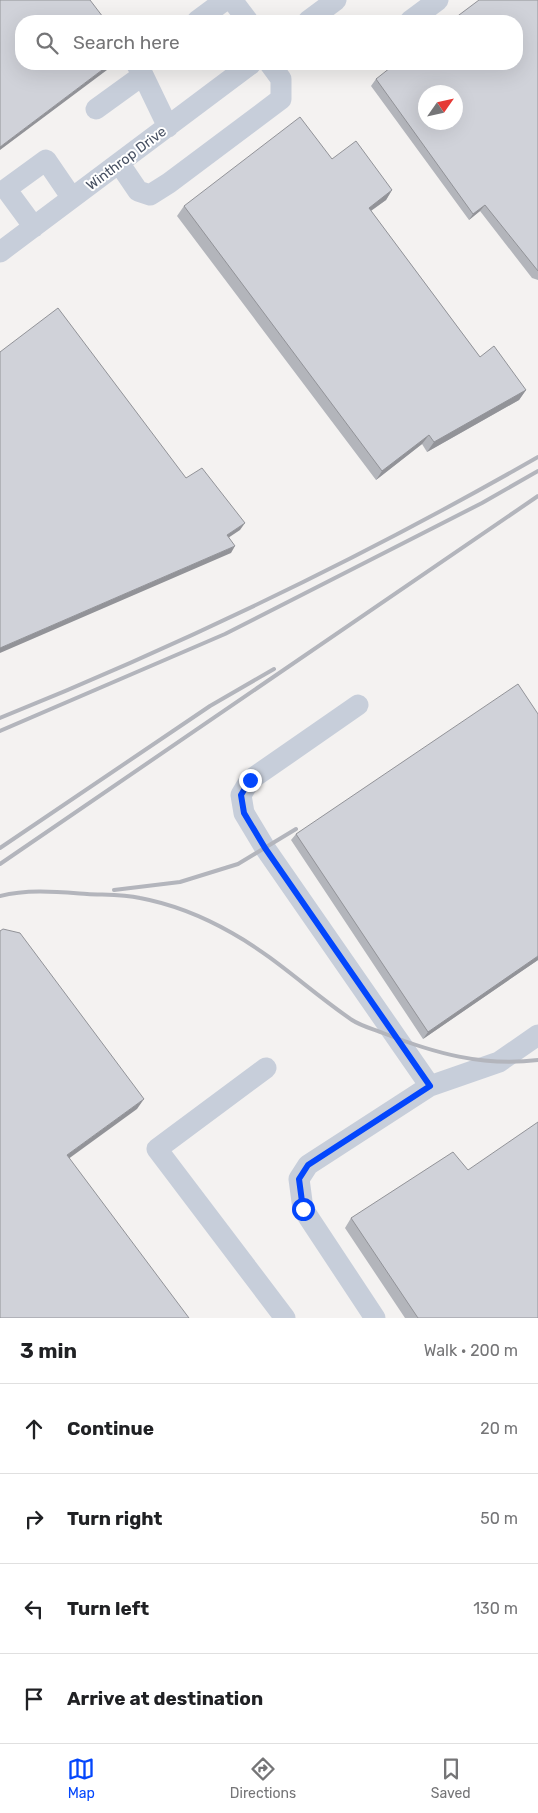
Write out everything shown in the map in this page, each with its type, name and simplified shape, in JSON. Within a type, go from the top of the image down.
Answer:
[{"type":"street","points":[[418,15],[438,0]]},
{"type":"street","points":[[205,15],[224,1],[241,15]]},
{"type":"street","points":[[96,109],[140,70]]},
{"type":"street","points":[[141,70],[168,127]]},
{"type":"street","name":"Winthrop Drive","points":[[0,252],[243,70]]},
{"type":"street","points":[[119,163],[138,192],[150,195],[169,184],[281,99],[281,79],[274,70]]},
{"type":"street","points":[[34,227],[6,189],[46,160],[72,198]]},
{"type":"street","points":[[358,705],[250,780],[241,795],[244,813],[265,848],[430,1086]]},
{"type":"street","points":[[375,1318],[303,1209],[299,1179],[308,1165],[430,1086],[499,1062],[538,1035]]},
{"type":"street","points":[[266,1068],[157,1149],[285,1318]]},
{"type":"building","points":[[0,0],[90,0],[101,15],[15,15],[15,70],[102,70],[0,147]]},
{"type":"building","points":[[479,0],[538,0],[538,271],[485,205],[473,214],[376,79],[387,70],[523,70],[523,15],[459,15]]},
{"type":"building","points":[[300,117],[332,159],[356,141],[392,190],[369,208],[480,357],[494,346],[526,390],[434,442],[429,435],[382,471],[184,206]]},
{"type":"building","points":[[58,308],[186,478],[202,468],[245,523],[227,535],[235,546],[0,648],[0,352]]},
{"type":"building","points":[[518,684],[538,714],[538,956],[428,1032],[296,834]]},
{"type":"building","points":[[3,929],[20,933],[144,1099],[67,1155],[189,1318],[0,1318],[0,931]]},
{"type":"building","points":[[538,1122],[538,1318],[418,1318],[351,1218],[453,1152],[468,1170]]},
{"type":"railway","points":[[0,718],[206,629],[407,529],[538,457]]},
{"type":"railway","points":[[0,731],[225,634],[482,503],[538,471]]},
{"type":"railway","points":[[0,864],[538,496]]},
{"type":"railway","points":[[0,848],[210,706],[274,669]]},
{"type":"railway","points":[[114,890],[180,882],[238,864],[296,829]]},
{"type":"railway","points":[[0,896],[21,892],[54,892],[127,896],[164,904],[210,922],[248,942],[352,1020],[363,1026],[421,1047],[459,1057],[498,1062],[538,1060]]},
{"type":"route","points":[[250,780],[241,795],[244,813],[265,848],[430,1086],[308,1165],[299,1179],[303,1209]]}]
